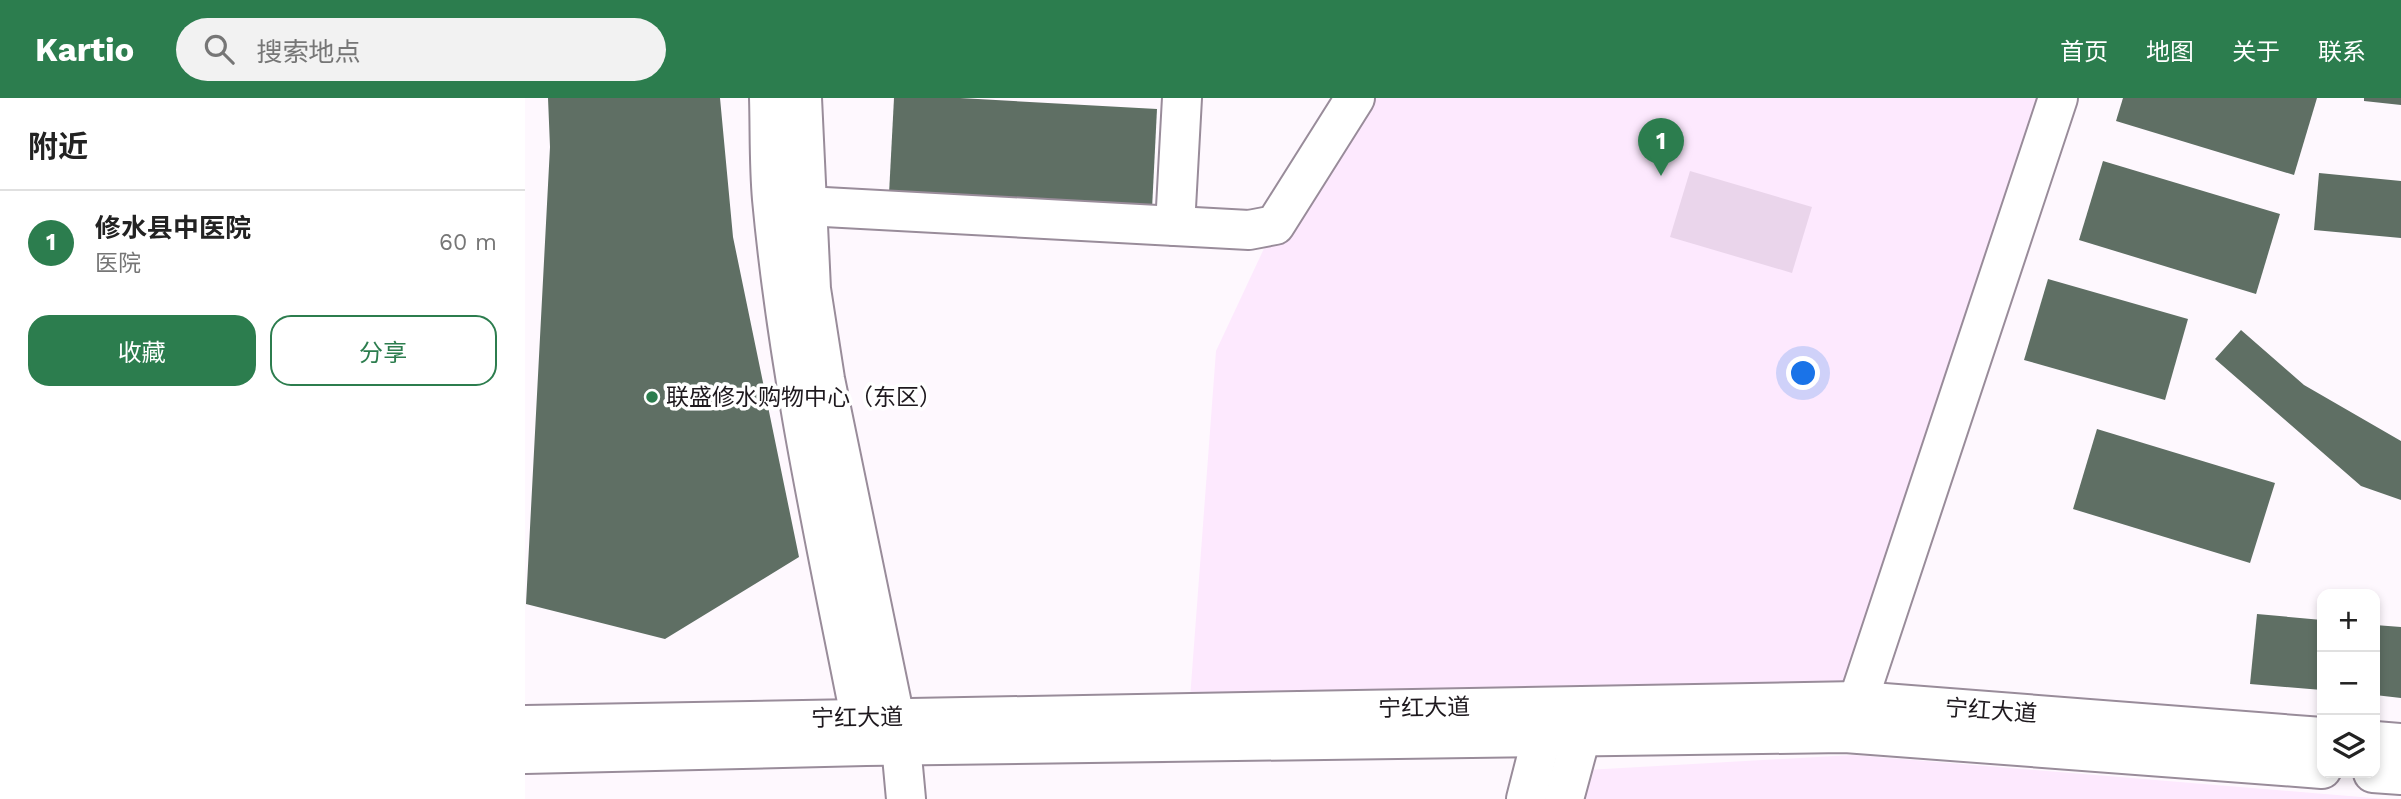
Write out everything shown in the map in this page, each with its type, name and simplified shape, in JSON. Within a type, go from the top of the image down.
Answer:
[{"type":"main road","points":[[769,98],[789,201],[811,289],[881,732],[907,799]]},
{"type":"main road","points":[[789,201],[802,98]]},
{"type":"main road","points":[[1175,226],[1182,98]]},
{"type":"main road","points":[[789,201],[1249,230],[1275,225],[1355,98]]},
{"type":"main road","points":[[1852,717],[2058,98]]},
{"type":"main road","name":"宁红大道","points":[[1852,717],[2317,768]]},
{"type":"main road","name":"宁红大道","points":[[525,724],[881,732],[1852,717],[2317,737]]},
{"type":"main road","points":[[1526,799],[1570,721]]},
{"type":"main road","points":[[1564,799],[1570,721]]},
{"type":"main road","name":"宁红大道","points":[[525,754],[881,732]]},
{"type":"main road","points":[[2380,741],[2401,743]]},
{"type":"main road","points":[[2380,774],[2401,775]]},
{"type":"shaded area","points":[[1355,98],[2058,98],[1858,701],[1189,712],[1216,351],[1275,225]]},
{"type":"shaded area","points":[[1690,171],[1812,207],[1792,273],[1670,237]]},
{"type":"shaded area","points":[[1853,755],[2385,799],[1578,799],[1586,770]]},
{"type":"building","name":"联盛修水购物中心（东区）","points":[[548,98],[720,98],[733,237],[799,557],[665,639],[526,604],[550,147]]},
{"type":"building","points":[[894,98],[960,98],[1157,109],[1152,209],[889,194]]},
{"type":"building","points":[[2123,98],[2317,98],[2294,175],[2116,121]]},
{"type":"building","points":[[2364,98],[2401,98],[2401,105],[2364,101]]},
{"type":"building","points":[[2103,161],[2280,214],[2256,294],[2079,240]]},
{"type":"building","points":[[2319,173],[2401,181],[2401,238],[2314,230]]},
{"type":"building","points":[[2048,279],[2188,319],[2165,400],[2024,360]]},
{"type":"building","points":[[2241,330],[2304,385],[2401,441],[2401,500],[2361,486],[2215,359]]},
{"type":"building","points":[[2097,429],[2275,483],[2250,563],[2073,509]]},
{"type":"building","points":[[2257,614],[2317,620],[2317,690],[2250,684]]},
{"type":"building","points":[[2380,625],[2401,627],[2401,698],[2380,696]]},
{"type":"place","name":"修水县中医院","points":[[1661,176]]},
{"type":"place","name":"联盛修水购物中心（东区）","points":[[652,397]]}]
